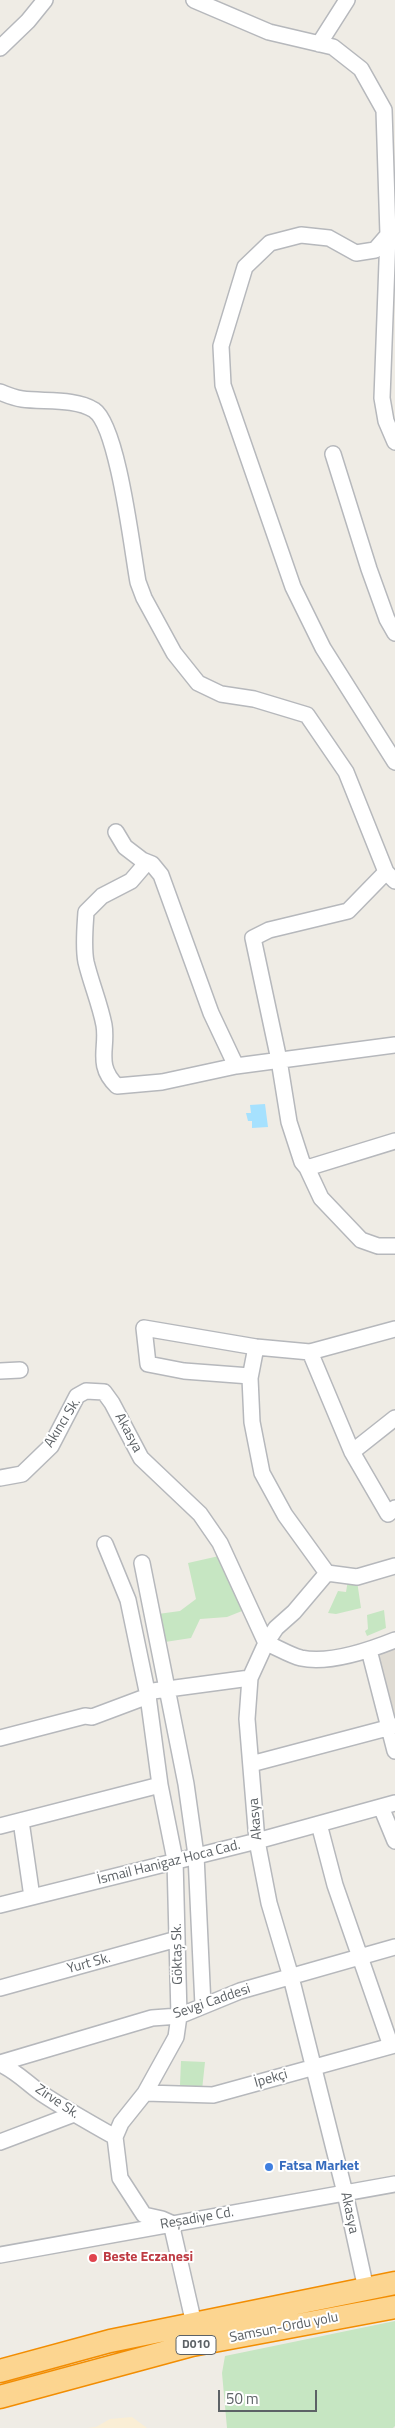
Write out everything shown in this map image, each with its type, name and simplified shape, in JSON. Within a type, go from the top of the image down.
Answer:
[{"type":"highway","name":"Samsun-Ordu yolu","points":[[0,2371],[110,2341],[395,2283]]},
{"type":"highway","name":"Samsun-Ordu yolu","points":[[0,2397],[192,2345],[395,2307]]},
{"type":"street","points":[[0,48],[28,21],[45,0]]},
{"type":"street","points":[[194,0],[269,32],[333,47],[361,69],[384,110],[388,235],[382,398],[386,421],[395,442]]},
{"type":"street","points":[[319,44],[347,0]]},
{"type":"street","points":[[388,235],[375,250],[356,253],[329,238],[301,235],[270,243],[245,267],[221,346],[223,385],[293,587],[323,648],[395,762]]},
{"type":"street","points":[[0,392],[20,399],[79,404],[93,410],[102,417],[114,447],[138,582],[144,598],[174,653],[198,683],[221,694],[254,700],[307,715],[346,772],[390,876],[348,911],[269,930],[253,938],[279,1060],[289,1122],[302,1162],[307,1168],[321,1198],[361,1240],[378,1246],[395,1248]]},
{"type":"street","points":[[333,454],[369,569],[387,619],[395,633]]},
{"type":"street","points":[[116,832],[125,848],[142,860],[152,864],[161,875],[211,1013],[236,1066]]},
{"type":"street","points":[[142,860],[143,867],[131,882],[102,896],[86,912],[86,960],[104,1027],[102,1054],[109,1078],[117,1086],[134,1086],[162,1082],[236,1066],[395,1045]]},
{"type":"street","points":[[307,1168],[395,1141]]},
{"type":"street","points":[[250,1376],[184,1371],[148,1364],[144,1328],[256,1347],[310,1352],[395,1329]]},
{"type":"street","points":[[256,1347],[250,1376],[252,1422],[262,1473],[285,1515],[326,1573],[357,1576],[395,1566]]},
{"type":"street","points":[[310,1352],[352,1452],[388,1514],[395,1508]]},
{"type":"street","points":[[0,1371],[20,1370]]},
{"type":"street","name":"Akıncı Sk.","points":[[0,1478],[22,1474],[51,1446],[77,1396],[86,1391],[104,1392]]},
{"type":"street","name":"Akasya","points":[[104,1392],[112,1402],[141,1458],[200,1514],[220,1543],[266,1643],[250,1678],[247,1719],[257,1841],[269,1903],[291,1977],[345,2192],[366,2289]]},
{"type":"street","points":[[352,1452],[395,1418]]},
{"type":"street","name":"Göktaş Sk.","points":[[105,1544],[128,1600],[148,1696],[160,1785],[175,1860],[178,1940],[179,2016],[176,2037],[145,2093],[114,2137]]},
{"type":"street","name":"Göktaş Sk.","points":[[142,1563],[186,1784],[196,1855],[203,2006]]},
{"type":"street","points":[[326,1573],[294,1612],[276,1628],[266,1643],[301,1658],[318,1659],[369,1650],[395,1640]]},
{"type":"street","points":[[369,1650],[392,1727],[395,1752]]},
{"type":"street","points":[[0,1738],[85,1716],[92,1717],[148,1696],[153,1691],[167,1691],[250,1678]]},
{"type":"street","points":[[251,1764],[392,1727]]},
{"type":"street","points":[[0,1826],[160,1785]]},
{"type":"street","points":[[388,1805],[395,1842]]},
{"type":"street","name":"İsmail Hanigaz Hoca Cad.","points":[[0,1905],[257,1841],[388,1805]]},
{"type":"street","points":[[21,1821],[32,1897]]},
{"type":"street","points":[[319,1824],[335,1885],[393,2045]]},
{"type":"street","name":"Yurt Sk.","points":[[0,1988],[178,1940]]},
{"type":"street","name":"Sevgi Caddesi","points":[[0,2064],[152,2018],[179,2016],[240,1992],[395,1947]]},
{"type":"street","name":"İpekçi","points":[[145,2093],[213,2095],[393,2045]]},
{"type":"street","name":"Zirve Sk.","points":[[0,2064],[13,2070],[40,2092],[74,2114],[114,2137]]},
{"type":"street","points":[[0,2142],[74,2114]]},
{"type":"street","points":[[114,2137],[120,2178],[144,2215],[171,2223],[194,2324]]},
{"type":"street","name":"Reşadiye Cd.","points":[[0,2255],[395,2184]]},
{"type":"shaded area","points":[[395,1648],[395,1721],[377,1655]]},
{"type":"green space","points":[[219,1556],[234,1586],[242,1611],[227,1617],[200,1619],[191,1638],[165,1642],[158,1614],[180,1611],[196,1599],[188,1563]]},
{"type":"green space","points":[[348,1580],[357,1581],[361,1608],[336,1614],[328,1613],[338,1591],[346,1592]]},
{"type":"green space","points":[[384,1610],[386,1628],[367,1636],[365,1631],[368,1629],[367,1615]]},
{"type":"green space","points":[[181,2061],[205,2062],[202,2090],[186,2089],[180,2085]]},
{"type":"green space","points":[[395,2321],[395,2426],[393,2428],[227,2428],[222,2373],[225,2356]]},
{"type":"sand","points":[[132,2417],[147,2428],[87,2428],[96,2427],[110,2419]]},
{"type":"water","points":[[265,1104],[268,1127],[252,1128],[252,1121],[248,1121],[246,1113],[251,1113],[250,1105]]},
{"type":"place","name":"Fatsa Market","points":[[269,2167]]},
{"type":"place","name":"Beste Eczanesi","points":[[93,2258]]}]
